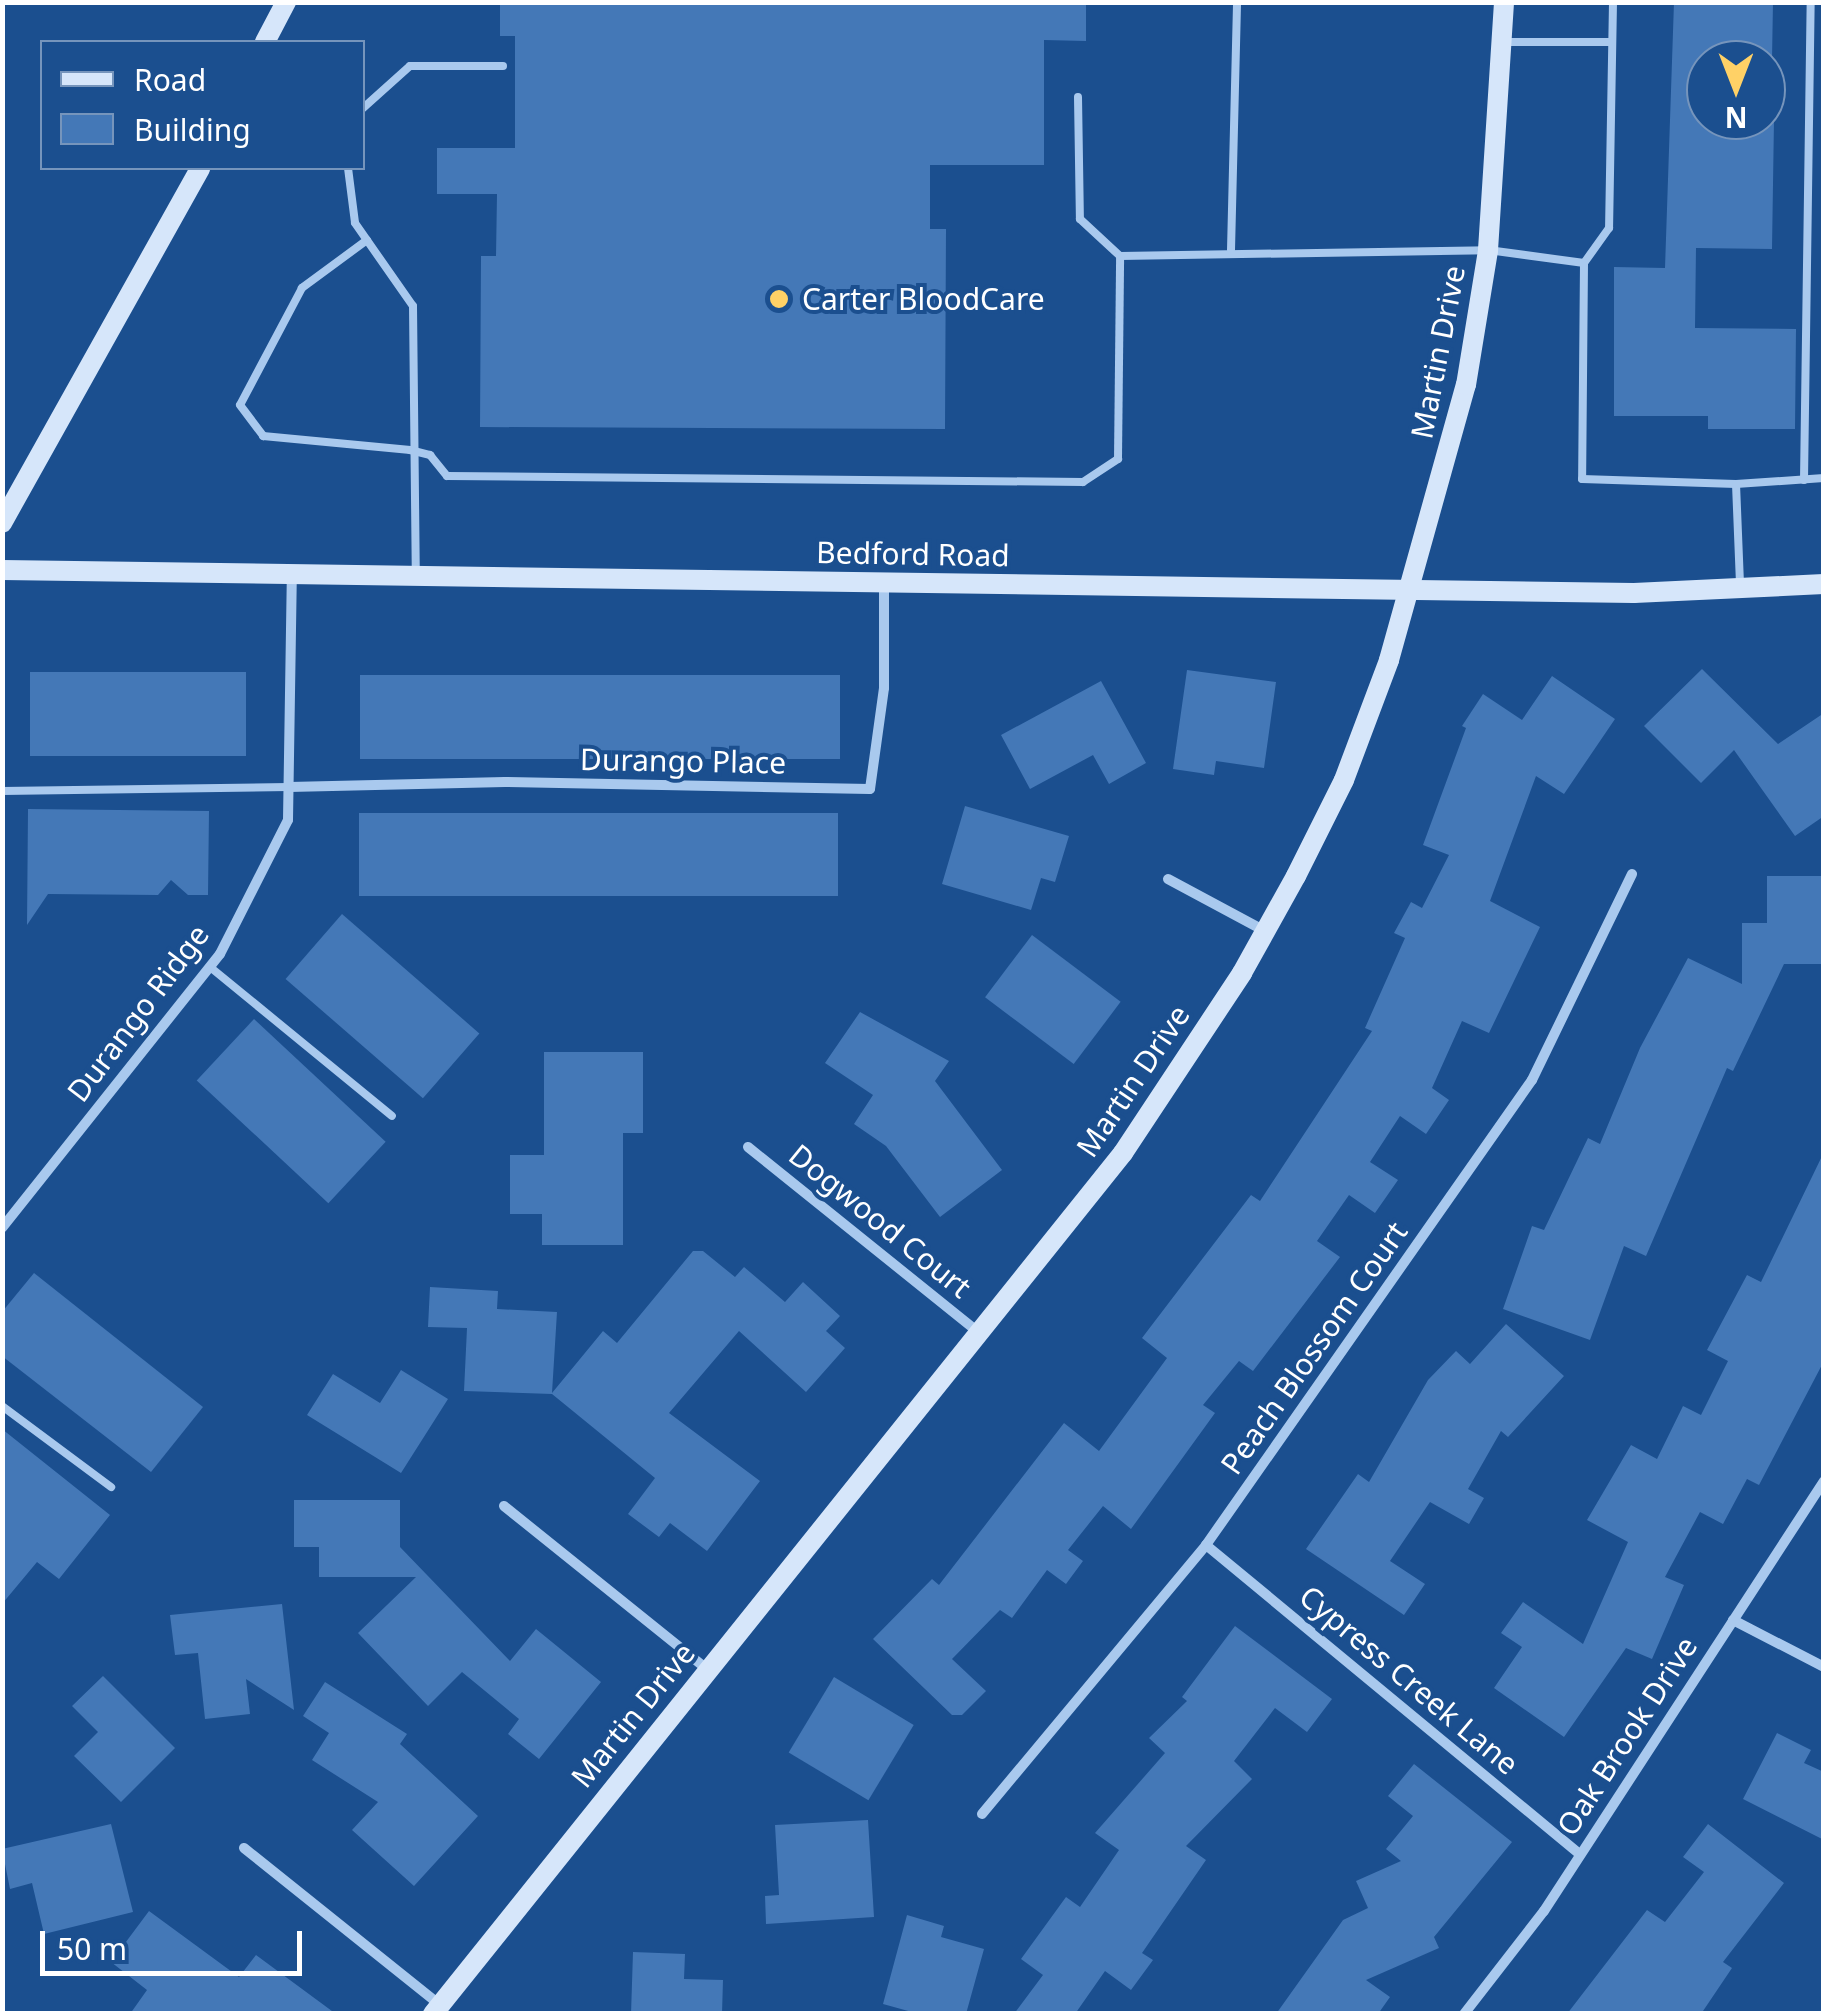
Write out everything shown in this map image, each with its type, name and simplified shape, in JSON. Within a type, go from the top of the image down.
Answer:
[{"type":"street","points":[[267,40],[286,2]]},
{"type":"street","name":"Martin Drive","points":[[436,2009],[1124,1153],[1266,931],[1344,780],[1411,590],[1466,385],[1488,250],[1504,2]]},
{"type":"street","points":[[2,523],[199,170]]},
{"type":"street","name":"Bedford Road","points":[[2,570],[1411,590],[1824,584]]},
{"type":"street","name":"Durango Ridge","points":[[2,1228],[210,966],[288,820],[292,574]]},
{"type":"street","name":"Durango Place","points":[[288,787],[505,782],[870,789],[884,688],[884,584]]},
{"type":"street","name":"Peach Blossom Court","points":[[982,1814],[1206,1545],[1532,1080],[1632,874]]},
{"type":"street","points":[[1168,880],[1266,931]]},
{"type":"street","name":"Dogwood Court","points":[[748,1146],[980,1334]]},
{"type":"street","name":"Oak Brook Drive","points":[[1464,2014],[1580,1854],[1824,1480]]},
{"type":"street","points":[[504,1506],[708,1670]]},
{"type":"street","name":"Cypress Creek Lane","points":[[1206,1545],[1580,1854]]},
{"type":"street","points":[[1733,1620],[1824,1667]]},
{"type":"street","points":[[244,1848],[436,2009]]},
{"type":"lane","points":[[1231,250],[1237,2]]},
{"type":"lane","points":[[1613,2],[1609,228],[1584,263],[1582,479],[1736,484],[1824,478]]},
{"type":"lane","points":[[1804,480],[1811,2]]},
{"type":"lane","points":[[1504,42],[1612,42]]},
{"type":"lane","points":[[365,106],[410,66],[503,66]]},
{"type":"lane","points":[[1078,96],[1080,218],[1120,256],[1231,250],[1488,250],[1584,263]]},
{"type":"lane","points":[[348,170],[355,223],[413,306],[410,450],[416,576]]},
{"type":"lane","points":[[366,240],[302,288],[240,405],[262,436],[410,450],[430,455],[447,476],[1083,482],[1118,459],[1120,256]]},
{"type":"lane","points":[[1736,484],[1740,588]]},
{"type":"lane","points":[[2,791],[288,787]]},
{"type":"lane","points":[[210,966],[392,1116]]},
{"type":"lane","points":[[2,1406],[111,1488]]},
{"type":"building","points":[[500,2],[1086,2],[1086,41],[1044,40],[1044,165],[930,165],[930,229],[946,229],[945,429],[480,427],[481,256],[496,256],[497,194],[437,194],[437,148],[515,148],[515,36],[500,36]]},
{"type":"building","points":[[1674,2],[1773,2],[1772,40],[1686,40],[1686,140],[1774,140],[1772,249],[1696,248],[1695,328],[1796,329],[1795,429],[1708,429],[1708,416],[1614,416],[1614,267],[1665,268]]},
{"type":"building","points":[[1702,669],[1778,744],[1824,713],[1824,816],[1795,836],[1734,750],[1701,783],[1644,726]]},
{"type":"building","points":[[1187,670],[1276,682],[1264,768],[1216,761],[1214,775],[1173,769]]},
{"type":"building","points":[[30,672],[246,672],[246,756],[30,756]]},
{"type":"building","points":[[360,675],[840,675],[840,759],[360,759]]},
{"type":"building","points":[[1552,676],[1615,719],[1564,794],[1536,776],[1490,901],[1540,927],[1489,1033],[1462,1021],[1432,1088],[1449,1100],[1426,1134],[1400,1116],[1370,1162],[1398,1180],[1375,1213],[1349,1195],[1317,1241],[1340,1257],[1253,1371],[1239,1361],[1203,1405],[1215,1413],[1131,1529],[1103,1506],[1068,1550],[1083,1561],[1066,1584],[1047,1570],[1012,1618],[1000,1610],[952,1659],[986,1691],[962,1715],[952,1715],[873,1639],[932,1579],[939,1585],[1064,1423],[1099,1451],[1167,1358],[1142,1338],[1251,1195],[1260,1201],[1372,1031],[1365,1028],[1405,938],[1394,933],[1411,902],[1422,908],[1449,855],[1423,845],[1466,728],[1462,726],[1483,694],[1522,720]]},
{"type":"building","points":[[1101,681],[1146,763],[1109,784],[1093,755],[1030,789],[1001,735]]},
{"type":"building","points":[[965,806],[1069,836],[1055,882],[1041,878],[1031,910],[942,884]]},
{"type":"building","points":[[28,809],[209,811],[208,895],[188,895],[171,880],[158,895],[48,894],[27,925]]},
{"type":"building","points":[[359,813],[838,813],[838,896],[359,896]]},
{"type":"building","points":[[1767,876],[1824,876],[1824,964],[1784,964],[1733,1071],[1727,1068],[1646,1256],[1624,1246],[1590,1340],[1503,1309],[1532,1226],[1544,1230],[1588,1138],[1600,1144],[1640,1048],[1688,958],[1742,984],[1742,923],[1767,923]]},
{"type":"building","points":[[342,914],[479,1033],[423,1098],[286,979]]},
{"type":"building","points":[[1032,935],[1121,1002],[1074,1064],[985,997]]},
{"type":"building","points":[[860,1012],[949,1061],[935,1081],[1002,1170],[940,1217],[886,1146],[854,1124],[873,1095],[825,1063]]},
{"type":"building","points":[[254,1019],[386,1142],[328,1203],[197,1080]]},
{"type":"building","points":[[544,1052],[643,1052],[643,1133],[623,1133],[623,1245],[542,1245],[542,1214],[510,1214],[510,1155],[544,1155]]},
{"type":"building","points":[[1824,1152],[1824,1361],[1759,1485],[1747,1479],[1723,1524],[1700,1512],[1665,1577],[1684,1585],[1652,1659],[1626,1648],[1564,1737],[1494,1688],[1522,1647],[1501,1633],[1523,1602],[1583,1644],[1628,1542],[1587,1520],[1631,1445],[1657,1459],[1683,1406],[1701,1415],[1728,1361],[1707,1350],[1747,1275],[1761,1282]]},
{"type":"building","points":[[693,1251],[703,1251],[735,1277],[744,1267],[785,1302],[803,1282],[840,1316],[826,1331],[845,1348],[806,1392],[739,1331],[669,1413],[760,1481],[707,1551],[670,1523],[659,1537],[628,1514],[655,1478],[552,1394],[464,1391],[467,1328],[428,1327],[430,1287],[498,1291],[497,1309],[557,1312],[552,1393],[603,1331],[617,1343]]},
{"type":"building","points":[[34,1273],[203,1407],[151,1472],[2,1356],[2,1312]]},
{"type":"building","points":[[1506,1324],[1564,1376],[1508,1437],[1501,1431],[1468,1489],[1484,1498],[1469,1524],[1430,1502],[1390,1561],[1425,1584],[1404,1615],[1306,1549],[1358,1474],[1369,1482],[1428,1380],[1456,1351],[1470,1364]]},
{"type":"building","points":[[401,1370],[448,1399],[401,1473],[307,1415],[333,1374],[380,1403]]},
{"type":"building","points":[[2,1429],[110,1515],[59,1579],[37,1562],[2,1604]]},
{"type":"building","points":[[294,1500],[400,1500],[400,1547],[510,1661],[536,1629],[601,1682],[539,1759],[508,1734],[519,1719],[462,1672],[428,1706],[358,1633],[416,1577],[319,1577],[319,1547],[294,1547]]},
{"type":"building","points":[[282,1604],[294,1710],[246,1679],[250,1714],[205,1719],[198,1653],[175,1655],[170,1615]]},
{"type":"building","points":[[1235,1626],[1332,1699],[1307,1732],[1275,1708],[1234,1761],[1252,1779],[1186,1846],[1206,1860],[1142,1953],[1153,1960],[1131,1990],[1105,1971],[1075,2014],[1014,2014],[1043,1975],[1021,1959],[1066,1897],[1080,1907],[1119,1850],[1095,1833],[1165,1753],[1149,1738],[1187,1701],[1182,1697]]},
{"type":"building","points":[[103,1676],[175,1748],[121,1802],[74,1756],[98,1732],[72,1706]]},
{"type":"building","points":[[834,1677],[914,1725],[868,1800],[789,1752]]},
{"type":"building","points":[[325,1682],[407,1734],[400,1744],[478,1816],[414,1886],[352,1830],[378,1802],[312,1760],[329,1733],[303,1716]]},
{"type":"building","points":[[1777,1733],[1811,1750],[1804,1763],[1824,1772],[1824,1840],[1743,1799]]},
{"type":"building","points":[[1414,1764],[1512,1842],[1434,1937],[1439,1948],[1366,1980],[1390,1997],[1378,2014],[1276,2014],[1343,1920],[1368,1908],[1356,1881],[1401,1861],[1386,1849],[1413,1816],[1388,1796]]},
{"type":"building","points":[[868,1820],[874,1917],[766,1924],[765,1896],[779,1895],[775,1825]]},
{"type":"building","points":[[111,1824],[133,1912],[44,1934],[32,1883],[10,1889],[2,1849]]},
{"type":"building","points":[[1708,1824],[1784,1883],[1723,1962],[1732,1968],[1701,2014],[1567,2014],[1647,1910],[1665,1922],[1704,1872],[1683,1857]]},
{"type":"building","points":[[149,1911],[239,1977],[256,1955],[336,2014],[130,2014],[147,1990],[111,1962]]},
{"type":"building","points":[[907,1915],[944,1926],[941,1937],[984,1949],[966,2014],[919,2014],[883,2004]]},
{"type":"building","points":[[633,1952],[685,1954],[684,1979],[723,1980],[722,2014],[631,2014]]},
{"type":"place","name":"Carter BloodCare","points":[[779,299]]}]
